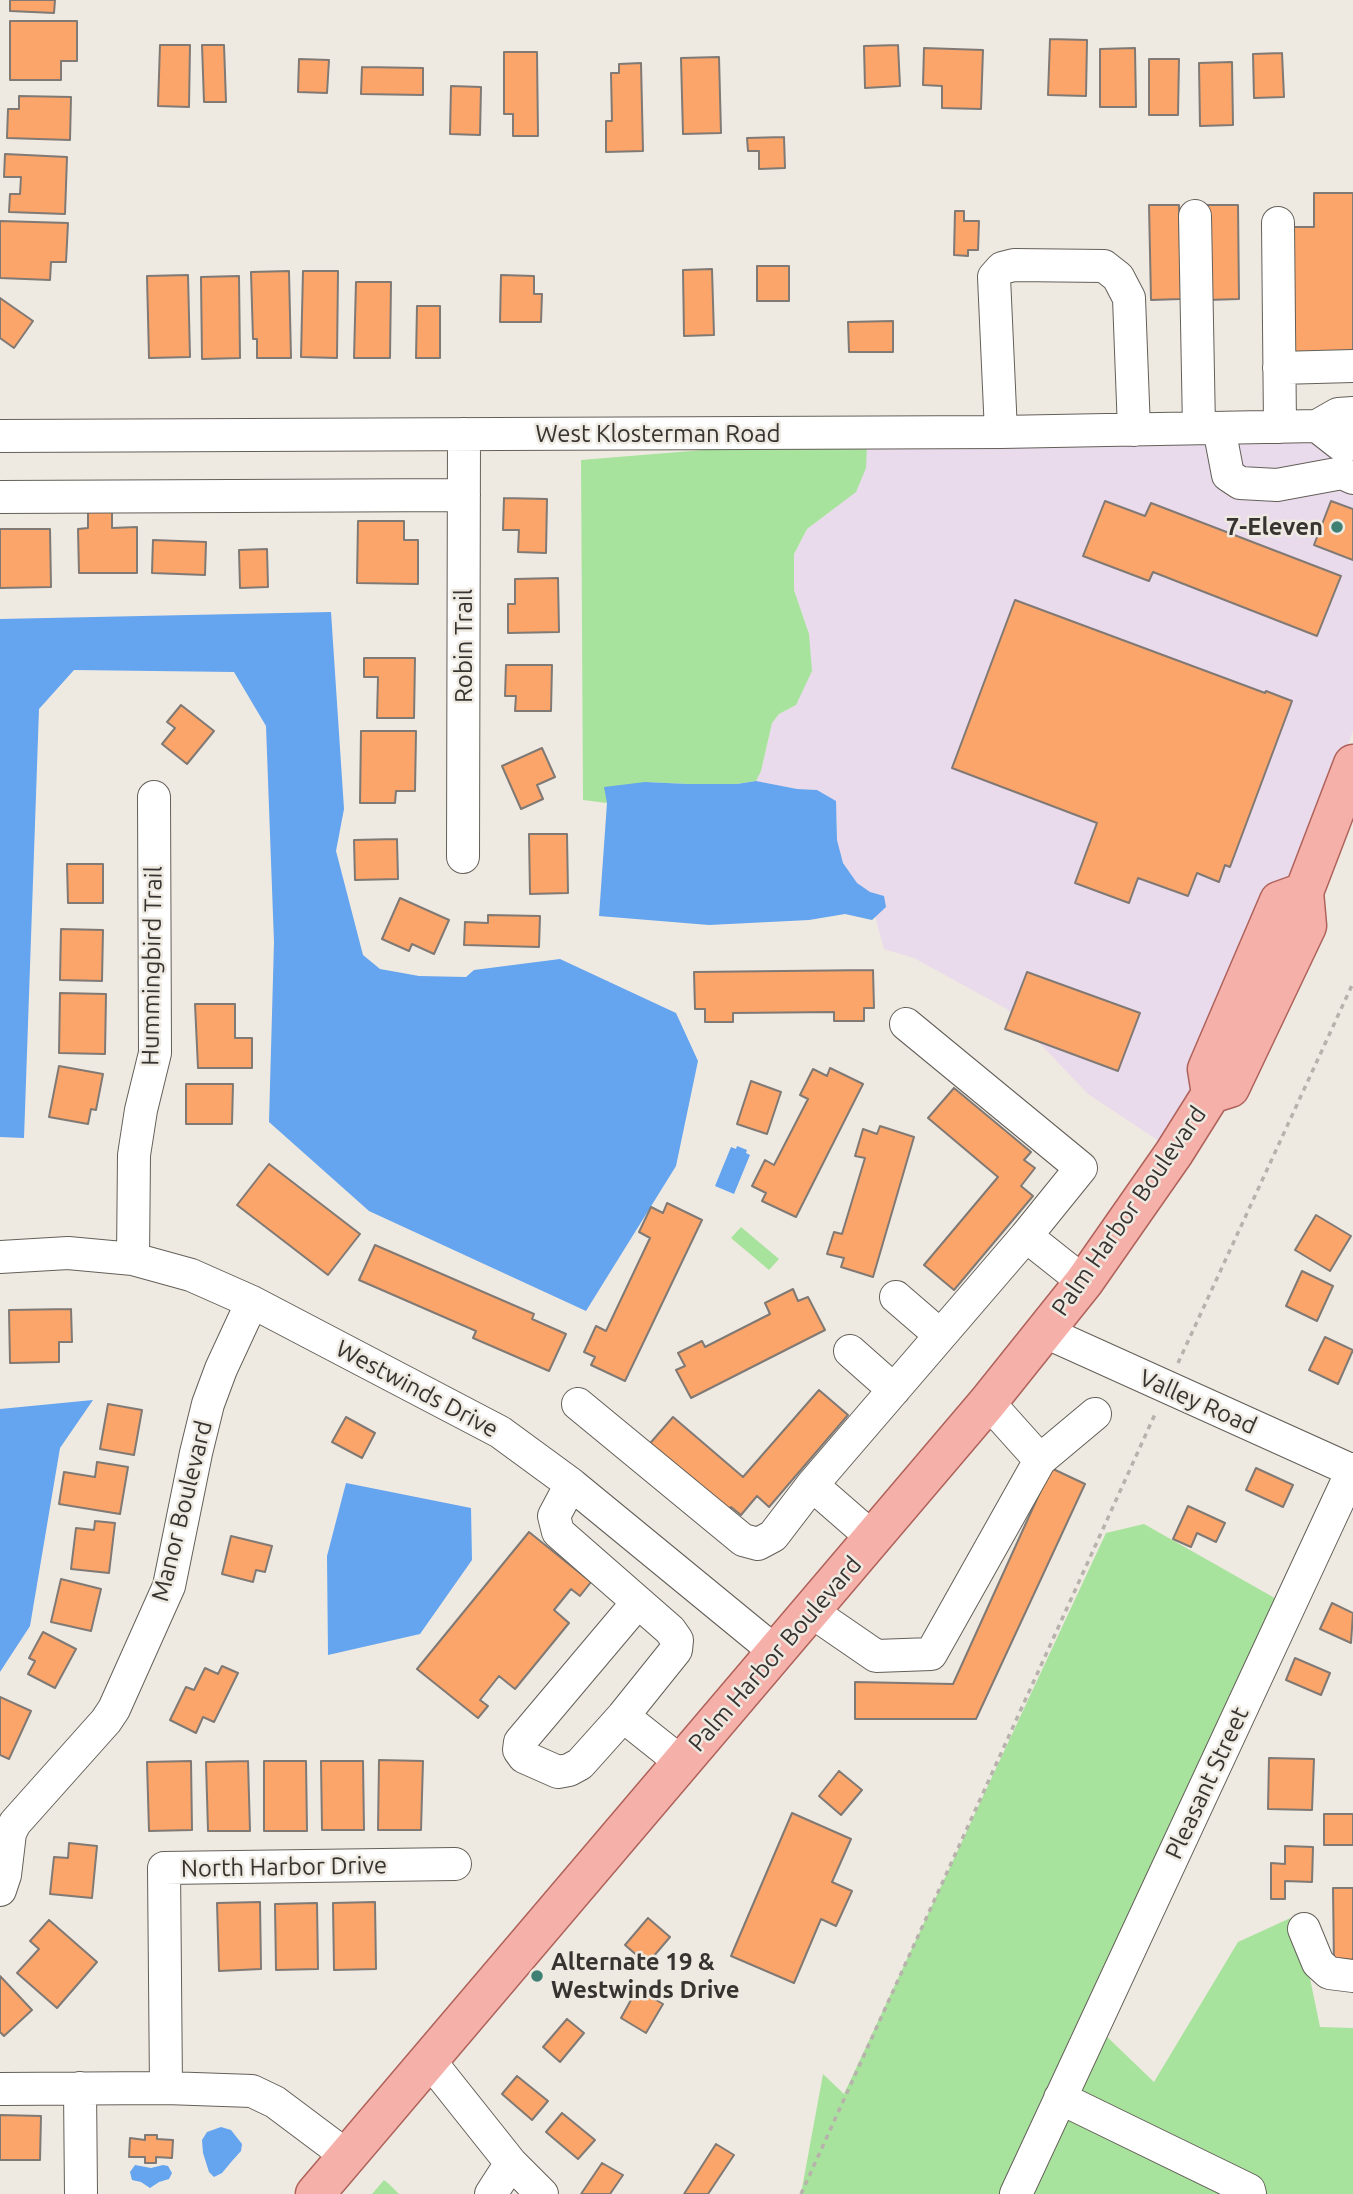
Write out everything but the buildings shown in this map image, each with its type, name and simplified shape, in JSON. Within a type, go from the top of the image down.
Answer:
[{"type":"main road","name":"Palm Harbor Boulevard","points":[[315,2194],[874,1539],[1084,1282],[1174,1153],[1211,1094],[1207,1069],[1279,901],[1304,892],[1353,764]]},
{"type":"street","points":[[1195,216],[1209,428],[1228,475],[1240,483],[1277,485],[1341,453]]},
{"type":"street","points":[[1278,223],[1280,427]]},
{"type":"street","points":[[1001,432],[994,276],[1002,268],[1014,265],[1104,266],[1118,277],[1129,298],[1134,429]]},
{"type":"street","points":[[1279,368],[1353,366]]},
{"type":"street","name":"West Klosterman Road","points":[[0,436],[1001,432],[1280,427],[1341,453],[1338,414],[1353,414]]},
{"type":"street","name":"Robin Trail","points":[[463,857],[464,434]]},
{"type":"street","points":[[0,497],[464,495]]},
{"type":"street","name":"Hummingbird Trail","points":[[133,1259],[134,1155],[141,1110],[155,1053],[153,797]]},
{"type":"street","points":[[578,1404],[743,1540],[758,1544],[773,1536],[812,1485],[1081,1168],[906,1024]]},
{"type":"street","points":[[1026,1236],[1084,1282]]},
{"type":"street","name":"Westwinds Drive","points":[[0,1257],[68,1253],[133,1259],[191,1275],[252,1302],[499,1432],[571,1484],[777,1653]]},
{"type":"street","points":[[896,1297],[940,1335]]},
{"type":"street","name":"Manor Boulevard","points":[[0,1890],[5,1875],[10,1833],[15,1823],[110,1715],[169,1586],[208,1404],[252,1302]]},
{"type":"street","name":"Valley Road","points":[[1043,1331],[1353,1470]]},
{"type":"street","points":[[850,1351],[894,1390]]},
{"type":"street","points":[[988,1402],[1040,1460]]},
{"type":"street","points":[[812,1612],[876,1656],[931,1654],[1040,1460],[1095,1414]]},
{"type":"street","name":"Pleasant Street","points":[[1016,2194],[1353,1470]]},
{"type":"street","points":[[571,1484],[554,1516],[558,1532],[610,1577],[670,1630],[677,1640],[676,1650],[580,1764],[558,1772],[524,1756],[520,1750],[520,1742],[638,1602]]},
{"type":"street","points":[[812,1485],[874,1539]]},
{"type":"street","points":[[610,1577],[641,1541]]},
{"type":"street","points":[[623,1716],[682,1763]]},
{"type":"street","name":"North Harbor Drive","points":[[166,2088],[164,1868],[455,1864]]},
{"type":"street","points":[[1304,1929],[1318,1963],[1329,1973],[1353,1976]]},
{"type":"street","points":[[429,2060],[511,2163],[542,2194]]},
{"type":"street","points":[[80,2088],[81,2194]]},
{"type":"street","points":[[0,2089],[166,2088],[260,2093],[347,2156]]},
{"type":"street","points":[[1060,2098],[1249,2190],[1250,2194]]},
{"type":"street","points":[[491,2194],[511,2163]]},
{"type":"path","points":[[801,2194],[1166,1388],[1353,983]]},
{"type":"shaded area","points":[[1310,439],[1312,443],[1316,441],[1353,457],[1353,731],[1280,916],[1165,1145],[1088,1094],[1007,1009],[914,958],[884,949],[875,916],[886,907],[856,883],[843,863],[837,840],[837,817],[817,790],[756,781],[761,771],[772,723],[779,714],[796,705],[809,634],[794,590],[794,555],[807,529],[835,508],[867,446]]},
{"type":"green space","points":[[752,446],[867,446],[866,468],[856,492],[807,529],[794,554],[794,590],[809,634],[812,671],[796,705],[779,714],[772,723],[761,771],[756,781],[737,784],[645,782],[607,803],[583,800],[581,460]]},
{"type":"green space","points":[[741,1227],[779,1259],[769,1270],[731,1238]]},
{"type":"green space","points":[[1144,1524],[1280,1601],[1100,2030],[1154,2082],[1238,1942],[1297,1915],[1320,2027],[1353,2028],[1353,2194],[801,2194],[823,2074],[844,2094],[1106,1533]]},
{"type":"green space","points":[[384,2180],[389,2184],[399,2194],[372,2194]]},
{"type":"water","points":[[331,612],[344,809],[336,851],[363,955],[380,969],[419,976],[466,977],[474,970],[560,959],[676,1013],[698,1061],[676,1166],[586,1311],[369,1211],[269,1122],[274,942],[266,726],[234,672],[74,670],[39,709],[24,1138],[0,1137],[0,619]]},
{"type":"water","points":[[756,781],[817,790],[836,801],[837,840],[843,863],[857,883],[870,892],[884,896],[886,907],[872,920],[845,914],[809,920],[709,925],[599,916],[607,803],[604,787],[645,782],[737,784]]},
{"type":"water","points":[[737,1146],[747,1150],[746,1153],[750,1155],[734,1194],[715,1186],[731,1147],[736,1149]]},
{"type":"water","points":[[93,1400],[60,1448],[30,1626],[0,1672],[0,1409]]},
{"type":"water","points":[[346,1483],[471,1508],[472,1560],[420,1634],[328,1655],[327,1556]]},
{"type":"water","points":[[221,2127],[231,2130],[242,2144],[241,2151],[222,2173],[214,2177],[209,2172],[202,2140],[207,2132]]},
{"type":"water","points":[[135,2165],[151,2168],[168,2166],[172,2173],[169,2179],[150,2188],[132,2180],[130,2172]]},
{"type":"place","name":"7-Eleven","points":[[1337,527]]},
{"type":"place","name":"Alternate 19 & Westwinds Drive","points":[[537,1976]]}]
